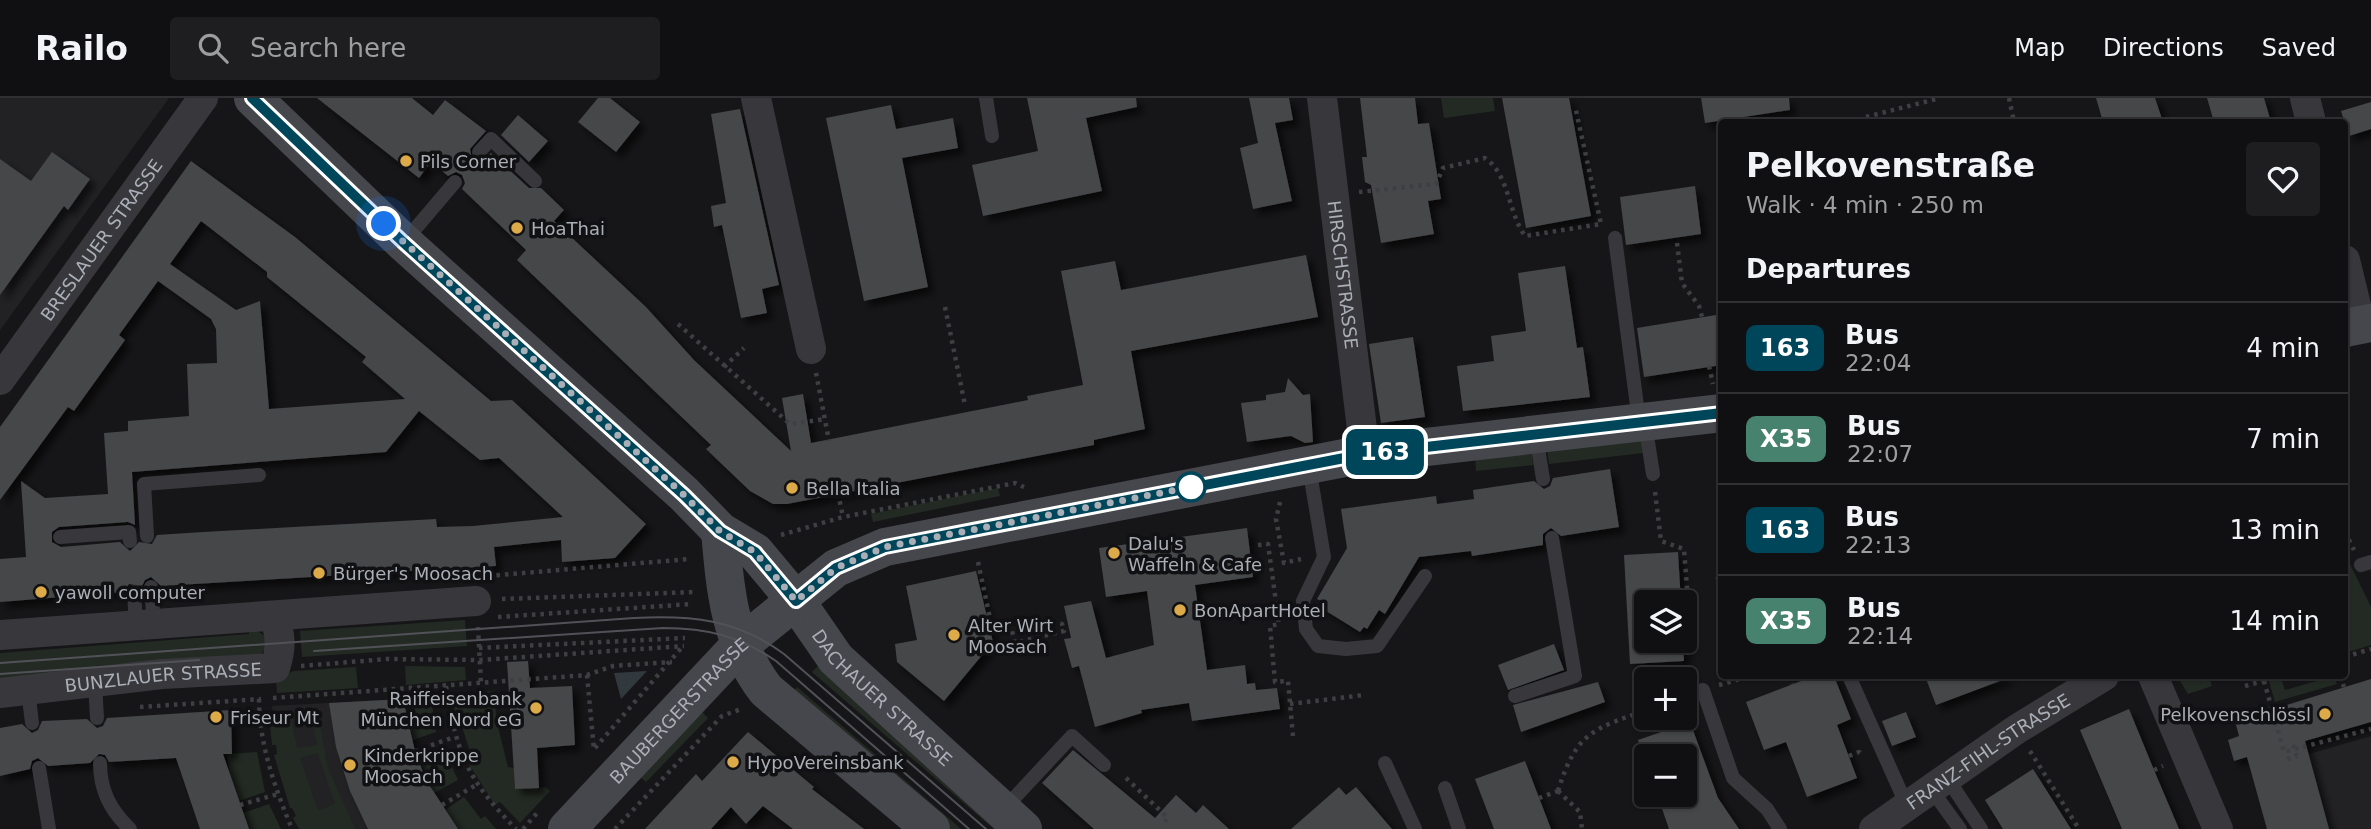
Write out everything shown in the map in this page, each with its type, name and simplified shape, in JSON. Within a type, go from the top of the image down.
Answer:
[{"type":"main road","name":"DACHAUER STRASSE","points":[[253,98],[403,242],[684,495],[720,531],[755,552],[796,601],[836,659],[1012,820]]},
{"type":"main road","name":"BAUBERGERSTRASSE","points":[[557,816],[739,646],[836,568],[885,547],[1365,454],[1718,412]]},
{"type":"main road","points":[[720,531],[725,591],[755,699],[931,829]]},
{"type":"street","name":"BRESLAUER STRASSE","points":[[5,373],[203,98]]},
{"type":"street","points":[[756,98],[811,349]]},
{"type":"street","name":"HIRSCHSTRASSE","points":[[1322,98],[1365,454]]},
{"type":"street","points":[[2305,98],[2310,119]]},
{"type":"street","points":[[2348,274],[2359,326]]},
{"type":"street","points":[[0,635],[273,617],[481,609]]},
{"type":"street","name":"BUNZLAUER STRASSE","points":[[14,692],[96,704],[162,674],[275,668],[280,643],[279,627],[273,617]]},
{"type":"street","name":"FRANZ-FIHL-STRASSE","points":[[1874,829],[2017,729],[2099,679]]},
{"type":"street","points":[[2153,679],[2218,829]]},
{"type":"lane","points":[[986,98],[992,135]]},
{"type":"lane","points":[[479,152],[491,139],[535,181]]},
{"type":"lane","points":[[403,242],[455,181]]},
{"type":"lane","points":[[1615,237],[1642,422],[1653,474]]},
{"type":"lane","points":[[1535,435],[1542,479]]},
{"type":"lane","points":[[1293,467],[1324,554],[1303,601],[1306,629],[1318,646],[1346,649],[1377,646],[1425,576]]},
{"type":"lane","points":[[147,536],[144,484],[258,475]]},
{"type":"lane","points":[[60,537],[129,532],[130,541]]},
{"type":"lane","points":[[1515,696],[1575,676],[1552,538]]},
{"type":"lane","points":[[145,624],[151,587]]},
{"type":"lane","points":[[134,592],[145,624]]},
{"type":"lane","points":[[1850,679],[1907,806]]},
{"type":"lane","points":[[1703,690],[1733,778],[1767,809],[1780,829]]},
{"type":"lane","points":[[14,692],[32,723]]},
{"type":"lane","points":[[1012,820],[1072,736],[1104,765]]},
{"type":"lane","points":[[100,763],[100,784],[106,799],[130,829]]},
{"type":"lane","points":[[1385,763],[1415,829]]},
{"type":"lane","points":[[39,768],[49,829]]},
{"type":"lane","points":[[1939,783],[1960,829]]},
{"type":"lane","points":[[1939,783],[1981,829]]},
{"type":"lane","points":[[1445,788],[1459,829]]},
{"type":"path","points":[[1866,117],[1940,98]]},
{"type":"path","points":[[2008,98],[2013,119]]},
{"type":"path","points":[[1333,193],[1436,184],[1443,168],[1485,158],[1497,166],[1516,223],[1525,236],[1601,224],[1575,106]]},
{"type":"path","points":[[1677,243],[1682,283],[1699,306],[1702,317]]},
{"type":"path","points":[[945,307],[965,405]]},
{"type":"path","points":[[678,324],[790,424],[825,419]]},
{"type":"path","points":[[724,367],[744,348]]},
{"type":"path","points":[[811,349],[829,441]]},
{"type":"path","points":[[1293,467],[1276,519],[1284,563],[1324,554]]},
{"type":"path","points":[[1653,474],[1661,541],[1684,549],[1687,590]]},
{"type":"path","points":[[784,533],[843,517],[1015,483],[1036,493]]},
{"type":"path","points":[[838,493],[843,517]]},
{"type":"path","points":[[1258,545],[1268,544],[1279,624],[1270,626],[1275,682],[1288,681],[1293,736]]},
{"type":"path","points":[[978,562],[992,627],[1010,622],[1039,620],[1062,624],[1064,631],[1015,643],[1010,622]]},
{"type":"path","points":[[481,609],[695,593]]},
{"type":"path","points":[[481,609],[692,604]]},
{"type":"path","points":[[479,648],[685,638]]},
{"type":"path","points":[[292,829],[278,794],[262,736],[259,699],[275,668],[387,659],[480,660],[684,646],[586,758]]},
{"type":"path","points":[[2348,656],[2371,649]]},
{"type":"path","points":[[96,704],[259,699],[446,686],[587,675],[613,666],[672,662]]},
{"type":"path","points":[[587,675],[594,750]]},
{"type":"path","points":[[1703,690],[1741,679]]},
{"type":"path","points":[[1790,679],[1792,684]]},
{"type":"path","points":[[2245,686],[2271,679]]},
{"type":"path","points":[[2341,679],[2344,687]]},
{"type":"path","points":[[2264,681],[2284,752],[2371,729]]},
{"type":"path","points":[[446,686],[454,737],[476,785],[516,829]]},
{"type":"path","points":[[1290,704],[1364,695]]},
{"type":"path","points":[[615,829],[722,716],[755,699]]},
{"type":"path","points":[[1559,791],[1569,757],[1599,727],[1634,715]]},
{"type":"path","points":[[2017,729],[2076,828]]},
{"type":"path","points":[[415,751],[454,737]]},
{"type":"path","points":[[2287,759],[2297,756],[2294,744]]},
{"type":"path","points":[[1126,778],[1168,818],[1164,822]]},
{"type":"path","points":[[442,805],[476,785]]},
{"type":"path","points":[[1539,798],[1559,791]]},
{"type":"path","points":[[1559,791],[1580,812],[1582,829]]},
{"type":"path","points":[[240,805],[278,794]]},
{"type":"path","points":[[523,829],[557,816]]},
{"type":"shaded area","points":[[0,98],[169,98],[0,330]]},
{"type":"shaded area","points":[[1441,98],[1493,98],[1495,111],[1444,118]]},
{"type":"shaded area","points":[[1641,438],[1643,453],[1549,464],[1547,449]]},
{"type":"shaded area","points":[[1531,449],[1533,465],[1476,471],[1475,455]]},
{"type":"shaded area","points":[[998,488],[1000,496],[873,522],[871,514]]},
{"type":"shaded area","points":[[2348,560],[2371,607],[2371,645],[2348,652]]},
{"type":"shaded area","points":[[465,620],[467,646],[302,657],[300,631]]},
{"type":"shaded area","points":[[248,625],[265,636],[266,647],[258,659],[0,682],[0,653],[249,634]]},
{"type":"shaded area","points":[[405,666],[465,667],[466,680],[406,685]]},
{"type":"shaded area","points":[[818,666],[1001,829],[994,829],[812,672]]},
{"type":"shaded area","points":[[356,667],[358,688],[277,693],[276,678],[294,671]]},
{"type":"shaded area","points":[[647,671],[621,699],[614,673]]},
{"type":"shaded area","points":[[2179,679],[2210,679],[2212,686],[2188,694]]},
{"type":"shaded area","points":[[2281,679],[2285,690],[2324,679],[2335,679],[2337,684],[2275,702],[2269,681]]},
{"type":"shaded area","points":[[797,687],[961,829],[951,829],[939,821],[791,695]]},
{"type":"shaded area","points":[[495,691],[496,719],[508,767],[514,768],[515,789],[545,787],[550,791],[520,823],[500,802],[495,805],[465,758],[471,755],[460,720],[456,721],[453,695]]},
{"type":"shaded area","points":[[431,697],[436,732],[413,740],[403,699]]},
{"type":"shaded area","name":"Kinderkrippe Moosach","points":[[403,699],[415,751],[426,780],[459,829],[302,829],[276,745],[272,706]]},
{"type":"shaded area","points":[[702,712],[708,718],[646,782],[640,777]]},
{"type":"shaded area","points":[[313,721],[319,721],[328,768],[355,829],[299,829],[293,818],[296,816],[290,808],[274,755],[277,754],[276,745],[272,745],[270,725],[292,723],[297,748],[317,745]],"holes":[[[318,753],[335,804],[318,811],[300,758]]]},
{"type":"shaded area","points":[[2371,736],[2371,829],[2267,829],[2252,775],[2310,759],[2309,754]]},
{"type":"shaded area","points":[[443,748],[458,780],[434,793],[418,758]]},
{"type":"shaded area","points":[[257,752],[265,792],[239,801],[230,775],[227,754]]},
{"type":"shaded area","points":[[464,797],[481,819],[485,816],[496,829],[459,829],[445,810]]},
{"type":"shaded area","points":[[269,804],[281,829],[249,829],[243,813]]},
{"type":"building","points":[[317,98],[412,98],[433,115],[445,100],[486,131],[470,149],[472,159],[481,161],[491,153],[529,188],[541,188],[564,210],[554,221],[646,307],[694,360],[791,451],[782,398],[803,394],[811,443],[1028,400],[1027,396],[1083,385],[1061,271],[1115,261],[1121,290],[1306,255],[1318,317],[1131,351],[1145,429],[1094,440],[1094,445],[787,504],[773,504],[750,491],[706,449],[711,445],[517,260],[526,250],[462,189],[465,183],[462,175],[456,172],[448,176],[431,162],[419,178]]},
{"type":"building","points":[[598,98],[610,98],[640,122],[616,152],[578,122]]},
{"type":"building","points":[[1027,98],[1136,98],[1137,107],[1086,118],[1102,191],[983,216],[972,165],[1038,151]]},
{"type":"building","points":[[1249,98],[1289,98],[1293,120],[1275,123],[1292,201],[1253,209],[1240,148],[1258,143]]},
{"type":"building","points":[[1360,98],[1415,98],[1418,124],[1429,123],[1441,199],[1428,201],[1434,234],[1381,243],[1371,185],[1365,182],[1362,157],[1367,157]]},
{"type":"building","points":[[1502,98],[1569,98],[1591,216],[1526,228]]},
{"type":"building","points":[[1701,98],[1789,98],[1790,110],[1705,123]]},
{"type":"building","points":[[2096,98],[2155,98],[2162,119],[2102,119]]},
{"type":"building","points":[[2207,98],[2264,98],[2270,119],[2213,119]]},
{"type":"building","points":[[2371,102],[2371,129],[2349,136],[2348,119],[2344,119],[2341,111]]},
{"type":"building","points":[[891,105],[896,129],[953,118],[958,148],[902,158],[928,287],[864,301],[826,118]]},
{"type":"building","points":[[740,109],[779,285],[762,289],[767,313],[741,318],[722,225],[714,227],[711,206],[726,203],[711,114]]},
{"type":"building","points":[[518,115],[548,141],[529,162],[501,135]]},
{"type":"building","points":[[52,152],[90,179],[68,210],[64,206],[0,295],[0,159],[31,181]]},
{"type":"building","points":[[191,161],[295,237],[491,401],[512,400],[646,524],[615,558],[562,562],[561,540],[494,547],[496,566],[161,586],[151,577],[145,580],[142,586],[129,584],[124,592],[0,602],[0,559],[26,557],[21,481],[45,498],[108,494],[104,433],[128,431],[128,421],[189,416],[187,364],[217,363],[216,329],[211,319],[158,281],[119,335],[125,340],[74,411],[68,407],[0,500],[0,427]],"holes":[[[201,221],[267,272],[267,277],[366,357],[362,362],[405,399],[269,409],[260,301],[236,310],[170,264]],[[419,411],[480,460],[499,458],[563,517],[473,526],[437,527],[436,519],[157,535],[152,544],[139,542],[130,551],[120,542],[61,547],[52,542],[52,532],[59,527],[128,522],[135,525],[132,472],[386,452]]]},
{"type":"building","points":[[1695,186],[1701,234],[1626,245],[1620,197]]},
{"type":"building","points":[[1565,266],[1577,348],[1583,347],[1590,397],[1463,411],[1457,366],[1494,361],[1491,336],[1526,331],[1518,273]]},
{"type":"building","points":[[1718,315],[1718,366],[1644,377],[1637,328]]},
{"type":"building","points":[[1413,337],[1425,417],[1381,423],[1369,344]]},
{"type":"building","points":[[1288,378],[1303,395],[1310,394],[1313,442],[1305,443],[1291,436],[1247,442],[1241,403],[1266,400],[1266,395],[1285,392]]},
{"type":"building","points":[[1610,469],[1619,527],[1561,536],[1551,528],[1543,534],[1543,545],[1472,556],[1471,551],[1419,557],[1385,614],[1379,610],[1367,629],[1364,627],[1360,632],[1318,606],[1321,601],[1317,599],[1347,548],[1341,509],[1436,496],[1437,504],[1474,499],[1473,490],[1534,481],[1544,489],[1550,486],[1553,478]]},
{"type":"building","points":[[1247,528],[1253,577],[1195,585],[1207,670],[1245,665],[1247,684],[1255,683],[1256,690],[1277,688],[1280,709],[1192,721],[1189,703],[1141,710],[1142,713],[1095,727],[1079,666],[1072,668],[1064,639],[1071,638],[1064,606],[1091,601],[1106,658],[1154,645],[1147,591],[1106,597],[1099,548]]},
{"type":"building","points":[[1678,552],[1680,590],[1634,590],[1634,653],[1684,653],[1684,661],[1630,664],[1624,555]]},
{"type":"building","name":"Alter Wirt Moosach","points":[[976,571],[993,642],[944,701],[897,662],[895,644],[917,640],[906,586]]},
{"type":"building","points":[[1554,644],[1564,670],[1508,690],[1498,665]]},
{"type":"building","points":[[528,661],[530,688],[572,686],[575,745],[537,748],[539,788],[515,789],[507,662]]},
{"type":"building","points":[[1806,679],[1835,679],[1851,719],[1837,725],[1857,778],[1807,797],[1786,742],[1764,750],[1746,702]]},
{"type":"building","points":[[1926,679],[2005,679],[1936,705]]},
{"type":"building","points":[[2371,679],[2371,722],[2305,741],[2329,829],[2267,829],[2247,757],[2234,761],[2228,740],[2239,736],[2235,721]]},
{"type":"building","points":[[1598,682],[1605,702],[1521,732],[1513,705]]},
{"type":"building","points":[[403,699],[415,751],[426,780],[458,829],[368,829],[350,791],[336,747],[329,703]]},
{"type":"building","points":[[2129,709],[2179,829],[2122,829],[2080,730]]},
{"type":"building","points":[[231,710],[232,754],[223,754],[249,829],[200,829],[176,758],[109,762],[105,755],[99,754],[90,763],[48,766],[38,758],[32,761],[30,769],[0,776],[0,728],[22,724],[32,733],[38,730],[42,721],[87,719],[97,728],[103,726],[107,718]]},
{"type":"building","points":[[1906,712],[1916,737],[1892,746],[1882,721]]},
{"type":"building","points":[[1667,730],[1693,730],[1718,798],[1739,829],[1669,829],[1661,807],[1697,807],[1697,744],[1639,744],[1638,740]]},
{"type":"building","points":[[748,732],[814,787],[812,789],[864,829],[793,829],[763,806],[746,824],[731,807],[711,829],[645,829],[696,774],[702,781]]},
{"type":"building","points":[[1073,750],[1155,818],[1176,795],[1196,813],[1203,805],[1229,829],[1094,829],[1042,783]]},
{"type":"building","points":[[1525,761],[1551,829],[1494,829],[1475,779]]},
{"type":"building","points":[[2033,769],[2071,829],[2003,829],[1985,800]]},
{"type":"building","points":[[1339,787],[1346,795],[1356,787],[1392,829],[1291,829]]},
{"type":"tram line","points":[[0,663],[634,618],[675,617],[713,622],[749,633],[784,654],[986,829]]},
{"type":"tram line","points":[[314,651],[663,628],[722,635],[749,645],[776,661],[969,829]]},
{"type":"tram line","points":[[0,674],[199,660]]},
{"type":"bus line","name":"163","points":[[252,98],[403,242],[684,495],[720,531],[755,552],[796,601],[836,568],[885,547],[1365,454],[1718,413]]},
{"type":"place","name":"Pils Corner","points":[[406,161]]},
{"type":"place","name":"HoaThai","points":[[517,228]]},
{"type":"place","name":"Bella Italia","points":[[792,488]]},
{"type":"place","name":"Dalu's Waffeln & Cafe","points":[[1114,553]]},
{"type":"place","name":"Bürger's Moosach","points":[[319,573]]},
{"type":"place","name":"yawoll computer","points":[[41,592]]},
{"type":"place","name":"BonApartHotel","points":[[1180,610]]},
{"type":"place","name":"Alter Wirt Moosach","points":[[954,635]]},
{"type":"place","name":"Raiffeisenbank München Nord eG","points":[[536,708]]},
{"type":"place","name":"Pelkovenschlössl","points":[[2325,714]]},
{"type":"place","name":"Friseur Mt","points":[[216,717]]},
{"type":"place","name":"HypoVereinsbank","points":[[733,762]]},
{"type":"place","name":"Kinderkrippe Moosach","points":[[350,765]]},
{"type":"route","points":[[384,224],[684,495],[720,531],[755,552],[796,601],[836,568],[885,547],[1191,487]]}]
